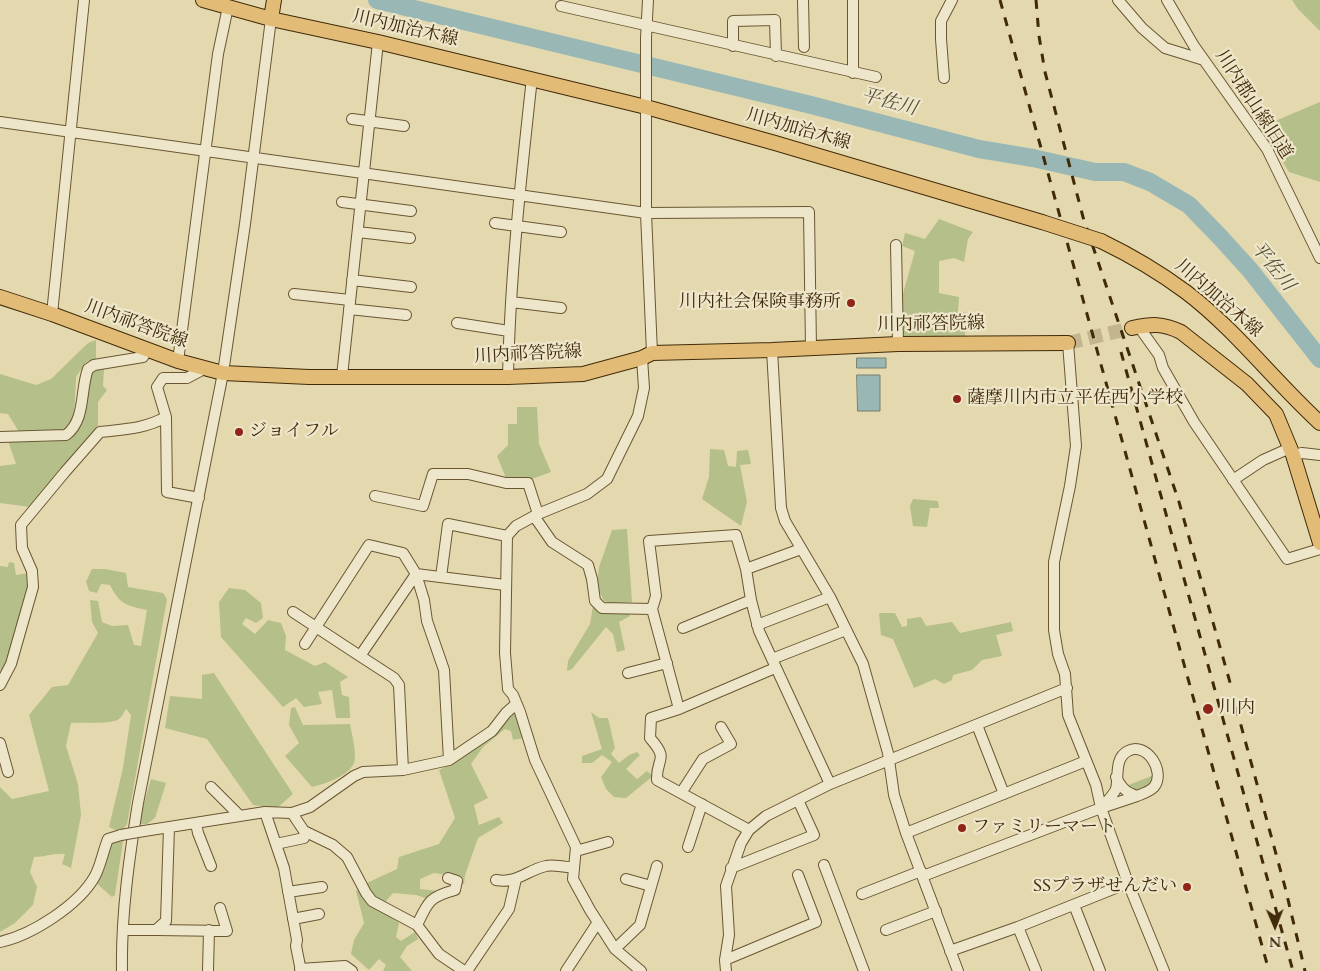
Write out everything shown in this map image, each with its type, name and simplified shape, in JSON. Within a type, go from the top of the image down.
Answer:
[{"type":"main road","name":"川内加治木線","points":[[203,0],[271,19],[532,78],[646,107],[774,142],[1101,241],[1149,267],[1187,292],[1256,357],[1291,396],[1320,423]]},
{"type":"main road","points":[[271,19],[274,2]]},
{"type":"main road","name":"川内祁答院線","points":[[0,297],[204,369],[224,373],[264,376],[508,377],[583,374],[647,355],[898,344],[1068,343]]},
{"type":"main road","points":[[1135,328],[1158,324],[1169,326],[1191,338],[1247,384],[1276,414],[1291,451],[1320,543]]},
{"type":"street","points":[[52,314],[84,0]]},
{"type":"street","points":[[641,971],[615,949],[573,879],[576,847],[535,760],[513,695],[508,688],[506,676],[506,536],[516,526],[536,515],[587,494],[607,479],[638,416],[644,388],[647,355],[646,26],[648,0]]},
{"type":"street","points":[[803,0],[804,48]]},
{"type":"street","points":[[853,0],[853,73]]},
{"type":"street","points":[[944,78],[941,21],[952,0]]},
{"type":"street","points":[[1118,0],[1142,28],[1165,48],[1204,60]]},
{"type":"street","name":"川内郡山線旧道","points":[[1167,0],[1204,60],[1266,149],[1320,258]]},
{"type":"street","points":[[561,6],[776,56],[876,77]]},
{"type":"street","points":[[178,361],[218,54],[228,7]]},
{"type":"street","points":[[122,971],[122,930],[127,876],[138,803],[224,373],[271,19]]},
{"type":"street","points":[[733,46],[733,21],[774,20],[776,56]]},
{"type":"street","points":[[342,376],[378,42]]},
{"type":"street","points":[[508,377],[509,331],[519,196],[532,78]]},
{"type":"street","points":[[352,118],[404,126]]},
{"type":"street","points":[[0,122],[646,213],[809,212],[811,348]]},
{"type":"street","points":[[342,202],[411,211]]},
{"type":"street","points":[[495,222],[561,232]]},
{"type":"street","points":[[358,232],[410,238]]},
{"type":"street","points":[[896,245],[898,344]]},
{"type":"street","points":[[352,280],[411,287]]},
{"type":"street","points":[[294,294],[406,315]]},
{"type":"street","points":[[511,302],[561,308]]},
{"type":"street","points":[[457,323],[509,331]]},
{"type":"street","points":[[1135,328],[1159,355],[1162,368],[1190,414],[1286,559],[1320,549]]},
{"type":"street","points":[[1068,343],[1076,446],[1070,486],[1054,562],[1054,630],[1058,654],[1066,674],[1068,715],[1096,785],[1101,808],[1128,882],[1164,971]]},
{"type":"street","points":[[0,437],[66,435],[73,430],[78,421],[88,369],[94,365],[143,357],[146,350]]},
{"type":"street","points":[[772,350],[781,508],[785,521],[830,597],[863,664],[888,759],[894,795],[906,833],[958,971]]},
{"type":"street","points":[[199,498],[167,492],[166,417],[157,388],[163,378],[187,378],[204,369]]},
{"type":"street","points":[[0,685],[11,664],[33,587],[32,571],[22,548],[21,526],[64,472],[100,432],[152,424],[166,417]]},
{"type":"street","points":[[1234,480],[1263,460],[1291,451],[1320,455]]},
{"type":"street","points":[[375,496],[424,506],[432,474],[468,474],[506,483],[528,483],[536,515],[552,542],[588,566],[596,601],[602,608],[652,609]]},
{"type":"street","points":[[441,577],[448,524],[506,536]]},
{"type":"street","points":[[679,709],[652,609],[656,596],[649,541],[736,536],[746,569],[757,625],[830,784]]},
{"type":"street","points":[[304,644],[369,545],[403,553],[416,574],[424,600],[427,621],[444,670],[449,760]]},
{"type":"street","points":[[746,569],[801,549]]},
{"type":"street","points":[[416,574],[506,585]]},
{"type":"street","points":[[360,656],[416,574]]},
{"type":"street","points":[[757,625],[830,597]]},
{"type":"street","points":[[683,628],[751,600]]},
{"type":"street","points":[[293,612],[394,678],[399,685],[403,770]]},
{"type":"street","points":[[749,830],[657,780],[656,774],[662,758],[660,749],[650,738],[651,718],[679,709],[846,630]]},
{"type":"street","points":[[628,674],[667,663]]},
{"type":"street","points":[[726,971],[725,960],[729,935],[726,886],[741,843],[749,830],[766,816],[830,784],[1067,688]]},
{"type":"street","points":[[0,942],[28,932],[60,913],[80,894],[95,876],[108,839],[265,812],[292,813],[310,807],[354,776],[364,772],[403,770],[449,760],[492,731],[516,704]]},
{"type":"street","points":[[977,725],[1004,794]]},
{"type":"street","points":[[681,793],[703,759],[731,744],[721,727]]},
{"type":"street","points":[[0,743],[8,772]]},
{"type":"street","points":[[862,894],[1137,796],[1153,788],[1158,778],[1156,766],[1146,752],[1136,749],[1126,752],[1121,758],[1116,777],[1116,788],[1101,808]]},
{"type":"street","points":[[906,833],[1086,761]]},
{"type":"street","points":[[1116,777],[1125,791],[1137,796]]},
{"type":"street","points":[[211,787],[240,816]]},
{"type":"street","points":[[731,868],[814,836],[798,800]]},
{"type":"street","points":[[688,847],[702,804]]},
{"type":"street","points":[[265,812],[284,868],[300,970],[346,966],[352,971]]},
{"type":"street","points":[[292,813],[304,830],[333,845],[347,857],[366,893],[372,900],[417,925],[439,954],[466,971],[508,909],[516,879]]},
{"type":"street","points":[[196,823],[211,866]]},
{"type":"street","points":[[156,930],[166,921],[169,827]]},
{"type":"street","points":[[276,844],[304,838]]},
{"type":"street","points":[[576,851],[608,842]]},
{"type":"street","points":[[824,865],[864,971]]},
{"type":"street","points":[[496,880],[516,879],[546,866],[574,868]]},
{"type":"street","points":[[615,949],[640,925],[657,866]]},
{"type":"street","points":[[725,960],[816,922],[798,875]]},
{"type":"street","points":[[417,925],[428,903],[439,895],[455,890],[457,881],[448,878]]},
{"type":"street","points":[[626,879],[651,886]]},
{"type":"street","points":[[950,951],[1018,927],[1128,882]]},
{"type":"street","points":[[288,892],[322,887]]},
{"type":"street","points":[[1074,904],[1100,971]]},
{"type":"street","points":[[122,930],[227,931],[220,908]]},
{"type":"street","points":[[886,930],[936,911]]},
{"type":"street","points":[[293,919],[319,914]]},
{"type":"street","points":[[566,971],[598,922]]},
{"type":"street","points":[[1018,927],[1036,971]]},
{"type":"street","points":[[208,971],[209,930]]},
{"type":"green space","points":[[1292,0],[1320,0],[1320,31],[1298,9]]},
{"type":"green space","points":[[1320,102],[1320,182],[1289,172],[1261,127]]},
{"type":"green space","points":[[939,219],[973,232],[968,239],[964,262],[954,258],[939,261],[939,293],[959,297],[958,312],[966,312],[965,337],[903,337],[902,297],[915,251],[902,246],[905,233],[925,239]]},
{"type":"green space","points":[[96,340],[96,359],[86,362],[76,377],[74,420],[67,428],[59,431],[19,432],[8,414],[0,413],[0,374],[36,385],[51,379],[88,343]]},
{"type":"green space","points":[[96,369],[104,369],[103,386],[107,390],[98,402],[98,426],[80,451],[30,507],[0,503],[0,466],[16,464],[8,441],[63,440],[76,433],[84,413],[91,373]]},
{"type":"green space","points":[[517,407],[537,407],[539,444],[551,472],[532,479],[506,478],[497,456],[508,445],[508,424],[517,424]]},
{"type":"green space","points":[[710,449],[724,450],[728,466],[736,467],[737,451],[748,450],[751,464],[740,465],[747,502],[741,526],[702,499],[709,477]]},
{"type":"green space","points":[[913,499],[938,501],[939,508],[930,508],[927,527],[913,526],[910,506]]},
{"type":"green space","points":[[627,529],[632,602],[612,604],[604,601],[597,587],[599,567],[612,530]]},
{"type":"green space","points":[[9,562],[14,563],[16,575],[28,573],[28,584],[9,659],[3,671],[0,670],[0,566],[8,567]]},
{"type":"green space","points":[[92,569],[105,569],[126,573],[128,587],[163,593],[167,599],[127,824],[123,830],[115,830],[109,827],[123,768],[131,715],[126,709],[120,718],[115,721],[71,723],[66,746],[78,784],[81,815],[71,868],[62,864],[65,854],[34,857],[30,872],[37,887],[33,905],[15,923],[0,932],[0,787],[12,799],[49,791],[29,715],[52,687],[68,685],[98,633],[92,622],[90,600],[98,601],[102,622],[112,626],[128,625],[134,645],[141,646],[147,610],[124,603],[110,585],[101,584],[97,593],[89,591],[86,582]]},
{"type":"green space","points":[[229,588],[245,590],[261,603],[263,618],[256,623],[246,618],[242,624],[255,634],[268,620],[281,623],[286,636],[285,650],[315,666],[325,662],[348,677],[340,682],[342,695],[349,697],[350,718],[336,718],[332,690],[318,692],[322,704],[304,707],[296,698],[283,707],[221,637],[219,602]]},
{"type":"green space","points":[[593,606],[614,614],[628,612],[630,616],[619,622],[625,650],[617,652],[613,634],[606,627],[572,669],[567,671],[568,661],[590,624]]},
{"type":"green space","points":[[879,613],[895,613],[902,627],[907,626],[907,619],[921,617],[926,626],[952,622],[960,633],[1011,622],[1013,631],[996,635],[1002,656],[982,660],[972,670],[953,675],[952,680],[944,684],[935,679],[914,688],[893,639],[881,635]]},
{"type":"green space","points":[[214,673],[293,794],[277,808],[253,805],[207,739],[165,728],[170,696],[202,699],[202,675]]},
{"type":"green space","points":[[295,707],[303,725],[350,724],[355,757],[351,768],[332,781],[312,787],[285,756],[299,743],[289,725],[291,708]]},
{"type":"green space","points":[[516,711],[523,738],[513,740],[511,731],[505,729],[483,747],[471,764],[488,798],[474,805],[479,825],[499,817],[503,823],[478,838],[465,875],[464,884],[460,884],[458,877],[434,873],[420,879],[420,889],[438,891],[428,899],[416,895],[393,893],[379,909],[399,923],[396,937],[401,941],[415,932],[418,939],[407,946],[400,957],[412,971],[383,971],[386,965],[379,959],[369,970],[351,954],[354,940],[364,923],[356,891],[369,882],[397,869],[399,857],[439,844],[455,818],[439,770],[480,744]]},
{"type":"green space","points":[[591,712],[599,718],[608,718],[615,748],[611,754],[619,763],[629,755],[637,752],[640,755],[626,769],[637,779],[647,771],[653,776],[626,798],[614,797],[606,789],[601,777],[612,762],[602,755],[592,763],[582,763],[582,756],[602,749]]},
{"type":"green space","points":[[1154,775],[1150,784],[1144,789],[1140,790],[1126,786]]},
{"type":"green space","points":[[151,779],[166,783],[155,818],[147,824],[138,824]]},
{"type":"green space","points":[[123,841],[115,895],[112,897],[95,882],[104,871],[112,842]]},
{"type":"water","points":[[857,358],[886,358],[886,368],[857,368]]},
{"type":"water","points":[[857,375],[880,375],[880,411],[858,411]]},
{"type":"waterway","name":"平佐川","points":[[377,0],[811,105],[979,149],[1033,158],[1095,172],[1124,172],[1150,182],[1189,205],[1250,270],[1320,359]]},
{"type":"tunnel","points":[[1068,343],[1132,328]]},
{"type":"railway","points":[[1000,0],[1269,971]]},
{"type":"railway","points":[[1036,0],[1045,72],[1083,217],[1179,502],[1231,686]]},
{"type":"railway","points":[[1121,352],[1293,971]]},
{"type":"railway","points":[[1236,707],[1285,887],[1305,971]]},
{"type":"place","name":"川内社会保険事務所","points":[[851,303]]},
{"type":"place","name":"薩摩川内市立平佐西小学校","points":[[957,399]]},
{"type":"place","name":"ジョイフル","points":[[239,432]]},
{"type":"place","name":"川内","points":[[1208,709]]},
{"type":"place","name":"ファミリーマート","points":[[962,828]]},
{"type":"place","name":"SSプラザせんだい","points":[[1187,887]]}]
